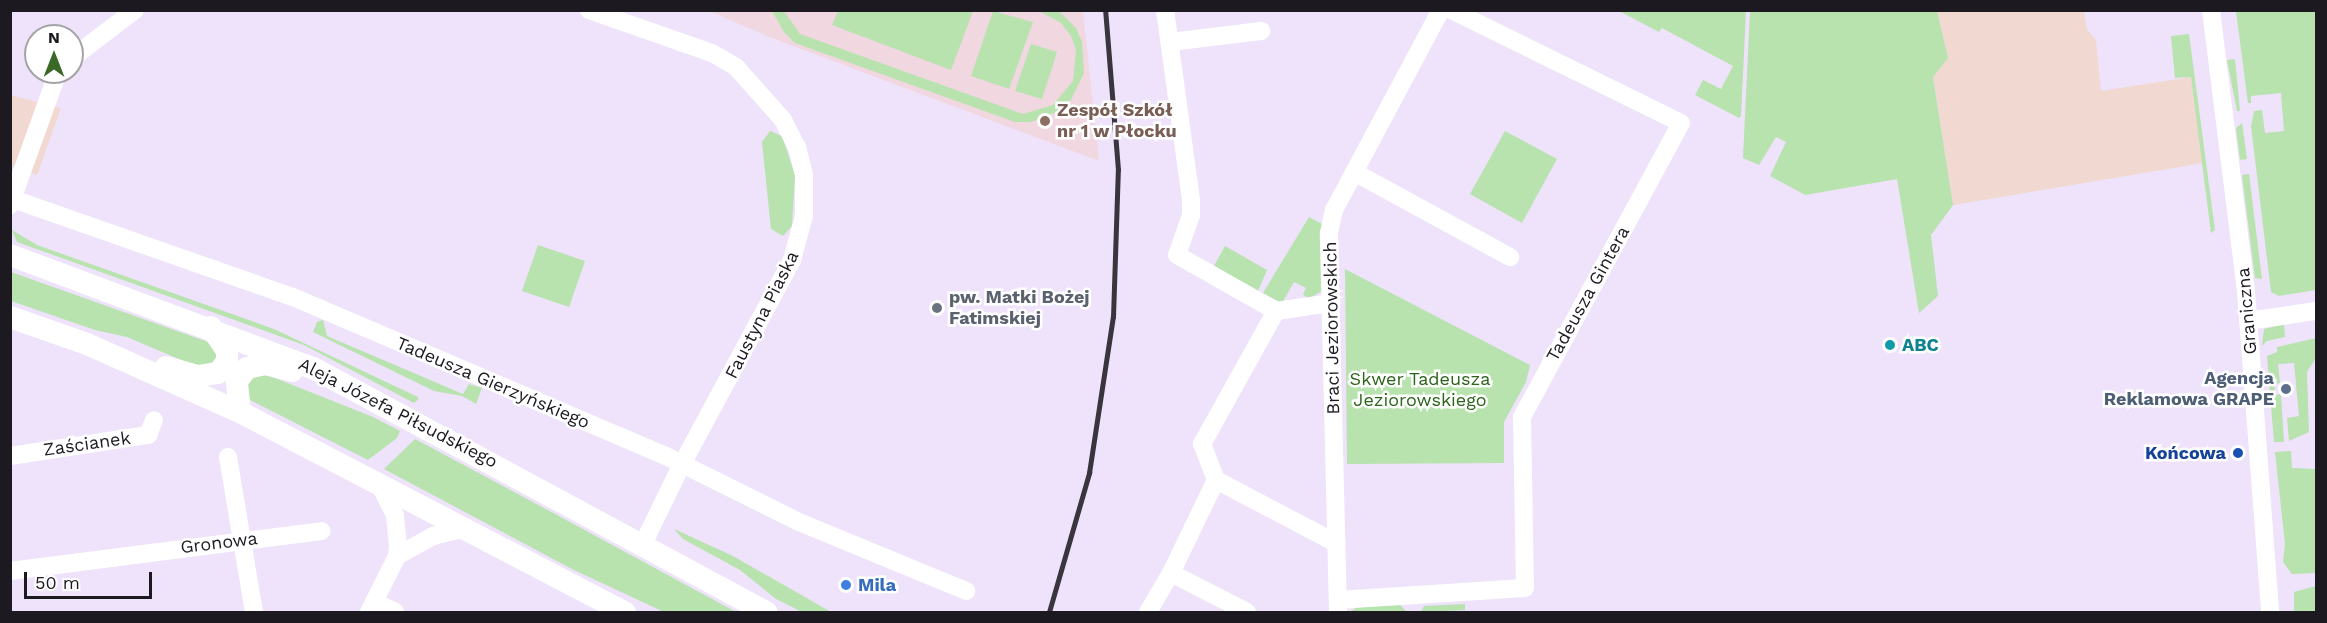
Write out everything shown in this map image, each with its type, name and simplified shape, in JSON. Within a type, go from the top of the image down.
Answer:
[{"type":"main road","name":"Aleja Józefa Piłsudskiego","points":[[10,255],[211,327],[313,368],[644,544],[766,612]]},
{"type":"main road","points":[[10,317],[87,344],[240,412],[625,612]]},
{"type":"main road","points":[[87,344],[212,376],[224,367],[227,351],[211,327]]},
{"type":"main road","points":[[240,412],[237,381],[256,363],[357,390]]},
{"type":"street","points":[[84,49],[135,10]]},
{"type":"street","name":"Faustyna Piaska","points":[[589,10],[712,53],[736,67],[783,120],[802,164],[804,216],[792,260],[682,464],[644,544]]},
{"type":"street","points":[[1165,10],[1191,201],[1191,215],[1177,255],[1276,311],[1331,303]]},
{"type":"street","name":"Braci Jeziorowskich","points":[[1384,595],[1338,606],[1329,233],[1334,210],[1442,10]]},
{"type":"street","name":"Tadeusza Gintera","points":[[1384,595],[1525,588],[1522,417],[1681,123],[1450,10]]},
{"type":"street","name":"Graniczna","points":[[2211,10],[2248,321],[2270,612]]},
{"type":"street","points":[[1170,42],[1261,31]]},
{"type":"street","points":[[11,200],[54,84]]},
{"type":"street","points":[[1354,172],[1510,257]]},
{"type":"street","name":"Tadeusza Gierzyńskiego","points":[[11,200],[292,297],[682,464],[799,522],[966,591]]},
{"type":"street","points":[[1276,311],[1202,444],[1216,480],[1336,543]]},
{"type":"street","points":[[2248,321],[2316,311]]},
{"type":"street","name":"Zaścianek","points":[[10,456],[148,435],[154,420]]},
{"type":"street","points":[[228,457],[254,612]]},
{"type":"street","points":[[1148,612],[1216,480]]},
{"type":"street","points":[[380,485],[395,515],[397,556],[372,607],[395,612]]},
{"type":"street","points":[[397,556],[433,536],[464,528]]},
{"type":"street","name":"Gronowa","points":[[10,571],[241,539],[321,531]]},
{"type":"street","points":[[1170,573],[1246,612]]},
{"type":"shaded area","name":"Zespół Szkół nr 1 w Płocku","points":[[709,11],[1083,11],[1099,161],[772,38]]},
{"type":"shaded area","points":[[1937,11],[2084,11],[2087,30],[2096,40],[2101,91],[2191,77],[2203,163],[1953,205],[1933,77],[1948,58]]},
{"type":"shaded area","points":[[10,95],[61,108],[37,175],[11,166]]},
{"type":"green space","points":[[838,10],[973,11],[951,70],[832,25]]},
{"type":"green space","points":[[772,11],[784,11],[800,34],[1023,114],[1053,105],[1073,81],[1076,50],[1071,36],[1061,23],[1039,11],[1059,11],[1076,28],[1082,42],[1084,73],[1071,100],[1059,111],[1031,122],[1015,122],[795,43],[784,32]]},
{"type":"green space","points":[[993,11],[1033,22],[1009,89],[971,76]]},
{"type":"green space","points":[[1619,11],[1746,11],[1741,116],[1739,118],[1695,95],[1703,80],[1721,89],[1733,66],[1662,28],[1659,32]]},
{"type":"green space","points":[[1750,11],[1937,11],[1948,58],[1933,77],[1953,205],[1931,235],[1938,296],[1919,313],[1897,179],[1805,195],[1770,176],[1786,142],[1776,137],[1759,165],[1743,158]]},
{"type":"green space","points":[[2236,11],[2316,11],[2316,290],[2279,296],[2271,292],[2251,126],[2254,111],[2262,110],[2265,133],[2284,131],[2281,93],[2251,96],[2251,103],[2248,103]]},
{"type":"green space","points":[[2189,34],[2215,230],[2211,233],[2191,77],[2175,78],[2171,36]]},
{"type":"green space","points":[[1031,44],[1057,52],[1042,99],[1015,91]]},
{"type":"green space","points":[[2235,59],[2240,111],[2237,111],[2227,60]]},
{"type":"green space","points":[[2242,123],[2247,159],[2240,160],[2236,128]]},
{"type":"green space","points":[[770,131],[782,136],[795,175],[792,226],[783,236],[771,229],[762,142]]},
{"type":"green space","points":[[1505,131],[1557,159],[1522,223],[1470,194]]},
{"type":"green space","points":[[2249,174],[2262,279],[2255,278],[2242,175]]},
{"type":"green space","points":[[1309,217],[1322,224],[1322,291],[1308,299],[1303,294],[1306,288],[1294,282],[1282,303],[1263,293]]},
{"type":"green space","points":[[12,230],[37,245],[274,329],[418,397],[418,400],[414,403],[304,345],[17,242]]},
{"type":"green space","points":[[538,245],[585,261],[569,307],[522,291]]},
{"type":"green space","points":[[1225,246],[1267,270],[1258,291],[1214,266]]},
{"type":"green space","name":"Skwer Tadeusza Jeziorowskiego","points":[[1345,269],[1530,365],[1526,382],[1504,422],[1504,463],[1347,464]]},
{"type":"green space","points":[[11,272],[208,342],[218,354],[216,362],[200,368],[127,337],[95,330],[11,301]]},
{"type":"green space","points":[[323,320],[327,336],[463,394],[469,384],[482,388],[476,404],[462,396],[434,391],[313,332],[317,322]]},
{"type":"green space","points":[[2284,324],[2285,337],[2267,341],[2262,346],[2264,329]]},
{"type":"green space","points":[[2316,338],[2316,358],[2307,372],[2309,432],[2289,441],[2287,418],[2299,416],[2294,363],[2278,364],[2280,383],[2274,384],[2276,395],[2281,394],[2284,442],[2274,442],[2267,356],[2277,352],[2277,347]]},
{"type":"green space","points":[[260,372],[373,417],[400,431],[397,438],[368,460],[250,400],[246,380]]},
{"type":"green space","points":[[415,439],[736,612],[664,612],[574,570],[384,469]]},
{"type":"green space","points":[[2291,451],[2292,468],[2316,469],[2316,573],[2292,574],[2283,562],[2285,544],[2275,452]]},
{"type":"green space","points":[[674,529],[733,556],[831,612],[802,612],[776,599],[740,570],[683,539]]},
{"type":"green space","points":[[2316,586],[2316,612],[2294,612],[2294,592]]},
{"type":"green space","points":[[1465,604],[1465,610],[1421,612],[1424,606]]},
{"type":"green space","points":[[1400,605],[1407,612],[1350,612],[1357,607]]},
{"type":"railway","points":[[1049,612],[1089,473],[1113,317],[1118,170],[1105,10]]},
{"type":"place","name":"Zespół Szkół nr 1 w Płocku","points":[[1045,121]]},
{"type":"place","name":"pw. Matki Bożej Fatimskiej","points":[[937,308]]},
{"type":"place","name":"ABC","points":[[1890,345]]},
{"type":"place","name":"Agencja Reklamowa GRAPE","points":[[2286,389]]},
{"type":"place","name":"Końcowa","points":[[2238,453]]},
{"type":"place","name":"Mila","points":[[846,585]]}]
